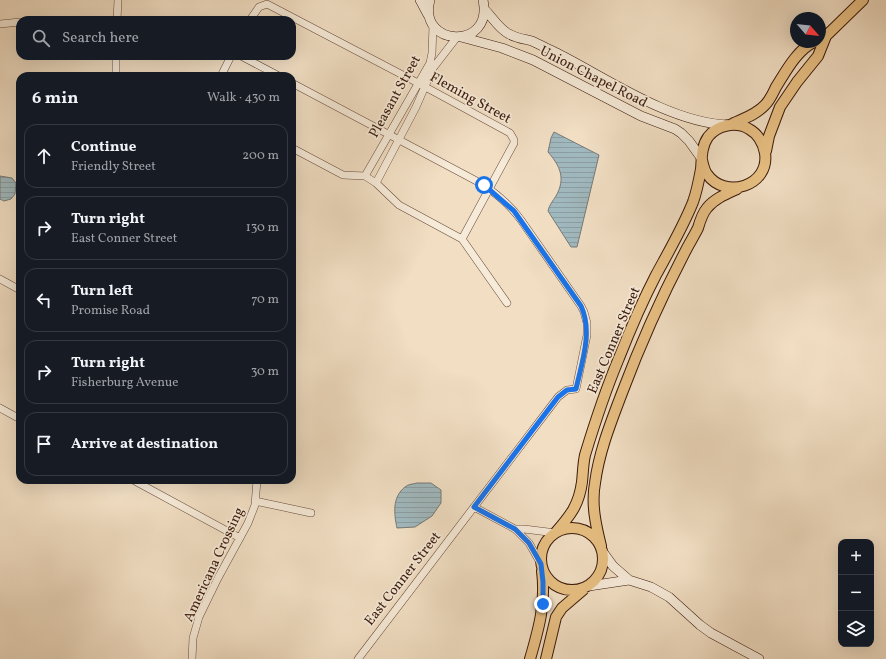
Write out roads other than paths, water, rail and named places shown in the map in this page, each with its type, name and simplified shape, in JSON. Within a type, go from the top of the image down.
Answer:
[{"type":"main road","points":[[420,0],[431,21]]},
{"type":"main road","points":[[430,0],[428,10],[431,21]]},
{"type":"main road","points":[[826,34],[863,0]]},
{"type":"main road","points":[[459,37],[469,35],[480,25],[484,18],[485,4]]},
{"type":"main road","name":"Union Chapel Road","points":[[485,4],[504,31],[510,34],[531,41],[558,53],[654,104],[689,119],[709,124],[729,125]]},
{"type":"main road","name":"Union Chapel Road","points":[[431,21],[443,34],[502,48],[533,60],[641,116],[681,133],[702,159]]},
{"type":"main road","points":[[805,48],[793,62],[768,102],[761,109],[754,114],[717,129],[708,137],[702,149],[702,159],[706,173],[714,182],[724,187],[742,187],[749,184],[760,175],[765,163],[765,153],[769,136],[780,107],[797,82],[818,56],[820,48]]},
{"type":"main road","points":[[729,125],[737,125],[754,132],[762,142],[765,153]]},
{"type":"main road","name":"East Conner Street","points":[[556,532],[572,514],[577,505],[582,484],[584,459],[618,359],[655,277],[689,211],[697,191],[702,159]]},
{"type":"main road","name":"East Conner Street","points":[[601,549],[595,517],[594,485],[604,443],[633,364],[669,283],[697,229],[703,214],[714,201],[742,187]]},
{"type":"main road","points":[[530,659],[542,610],[542,550],[550,537],[556,532],[570,528],[585,531],[597,540],[601,549],[613,566],[629,580],[651,587],[670,597],[700,625],[711,633],[760,659]]},
{"type":"main road","points":[[546,659],[556,617],[562,608],[600,574],[603,559],[601,549]]},
{"type":"main road","points":[[541,566],[551,583],[562,589],[574,591],[588,586],[629,580]]},
{"type":"street","points":[[117,16],[118,0]]},
{"type":"street","name":"Fleming Street","points":[[252,16],[255,11],[267,4],[290,16]]},
{"type":"street","name":"Fleming Street","points":[[296,19],[506,130],[512,136],[514,143],[489,189]]},
{"type":"street","name":"Pleasant Street","points":[[376,183],[416,107],[432,53],[431,21]]},
{"type":"street","points":[[0,24],[16,22]]},
{"type":"street","name":"Pleasant Street","points":[[365,176],[389,134],[433,68],[459,37]]},
{"type":"street","points":[[116,60],[116,72]]},
{"type":"street","points":[[223,72],[229,60]]},
{"type":"street","points":[[249,60],[271,72]]},
{"type":"street","points":[[296,85],[399,139],[489,189],[462,238]]},
{"type":"street","points":[[296,150],[343,175],[365,176],[376,183],[399,204],[462,238],[507,303]]},
{"type":"street","name":"East Conner Street","points":[[358,659],[558,397],[567,390],[576,389],[587,335],[584,312],[514,211],[489,189]]},
{"type":"street","points":[[0,279],[16,288]]},
{"type":"street","points":[[0,408],[16,417]]},
{"type":"street","points":[[140,484],[240,538]]},
{"type":"street","name":"Americana Crossing","points":[[192,659],[193,638],[199,617],[248,523],[255,501],[257,484]]},
{"type":"street","points":[[255,501],[311,513]]},
{"type":"street","points":[[474,507],[515,529],[529,543],[541,566]]},
{"type":"street","points":[[515,529],[556,532]]},
{"type":"water","points":[[554,132],[599,155],[577,247],[571,247],[548,211],[561,184],[560,172],[556,162],[548,152]]},
{"type":"water","points":[[0,176],[12,178],[16,183],[15,194],[11,199],[4,201],[0,199]]},
{"type":"water","points":[[417,483],[431,483],[441,490],[441,503],[432,516],[415,527],[397,528],[395,506],[398,496],[406,486]]}]
